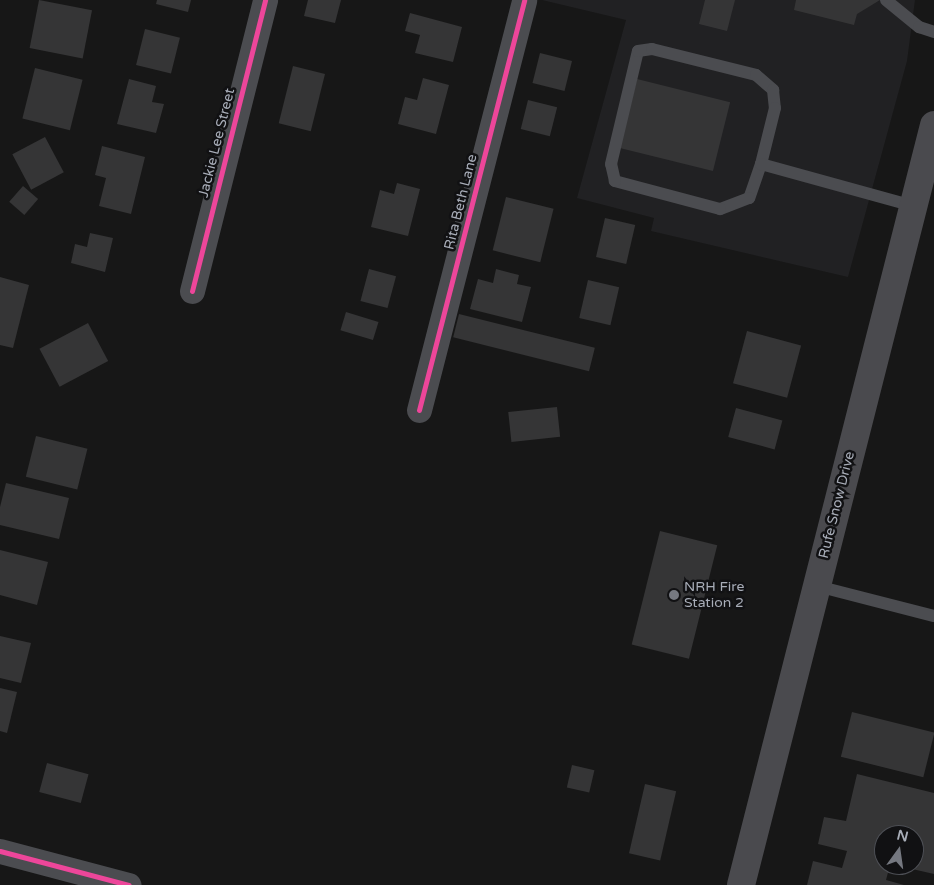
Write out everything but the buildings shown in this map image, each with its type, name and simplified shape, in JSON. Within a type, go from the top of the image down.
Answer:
[{"type":"main road","name":"Rufe Snow Drive","points":[[741,885],[914,206],[931,153],[934,125]]},
{"type":"street","name":"Jackie Lee Street","points":[[192,290],[265,0]]},
{"type":"street","name":"Rita Beth Lane","points":[[419,410],[524,0]]},
{"type":"street","points":[[0,851],[129,885]]},
{"type":"lane","points":[[886,0],[919,27],[934,32]]},
{"type":"lane","points":[[652,48],[756,75],[773,90],[775,108],[762,164],[749,198],[720,208],[615,181],[610,164],[638,52],[652,48]]},
{"type":"lane","points":[[762,164],[914,206]]},
{"type":"lane","points":[[817,586],[934,616]]},
{"type":"shaded area","points":[[542,0],[915,0],[907,61],[848,277],[651,231],[654,218],[577,198],[626,20]]},
{"type":"cycle path","points":[[192,291],[265,0]]},
{"type":"cycle path","points":[[419,410],[524,0]]},
{"type":"cycle path","points":[[0,851],[129,885]]},
{"type":"place","name":"NRH Fire Station 2","points":[[674,595]]}]
